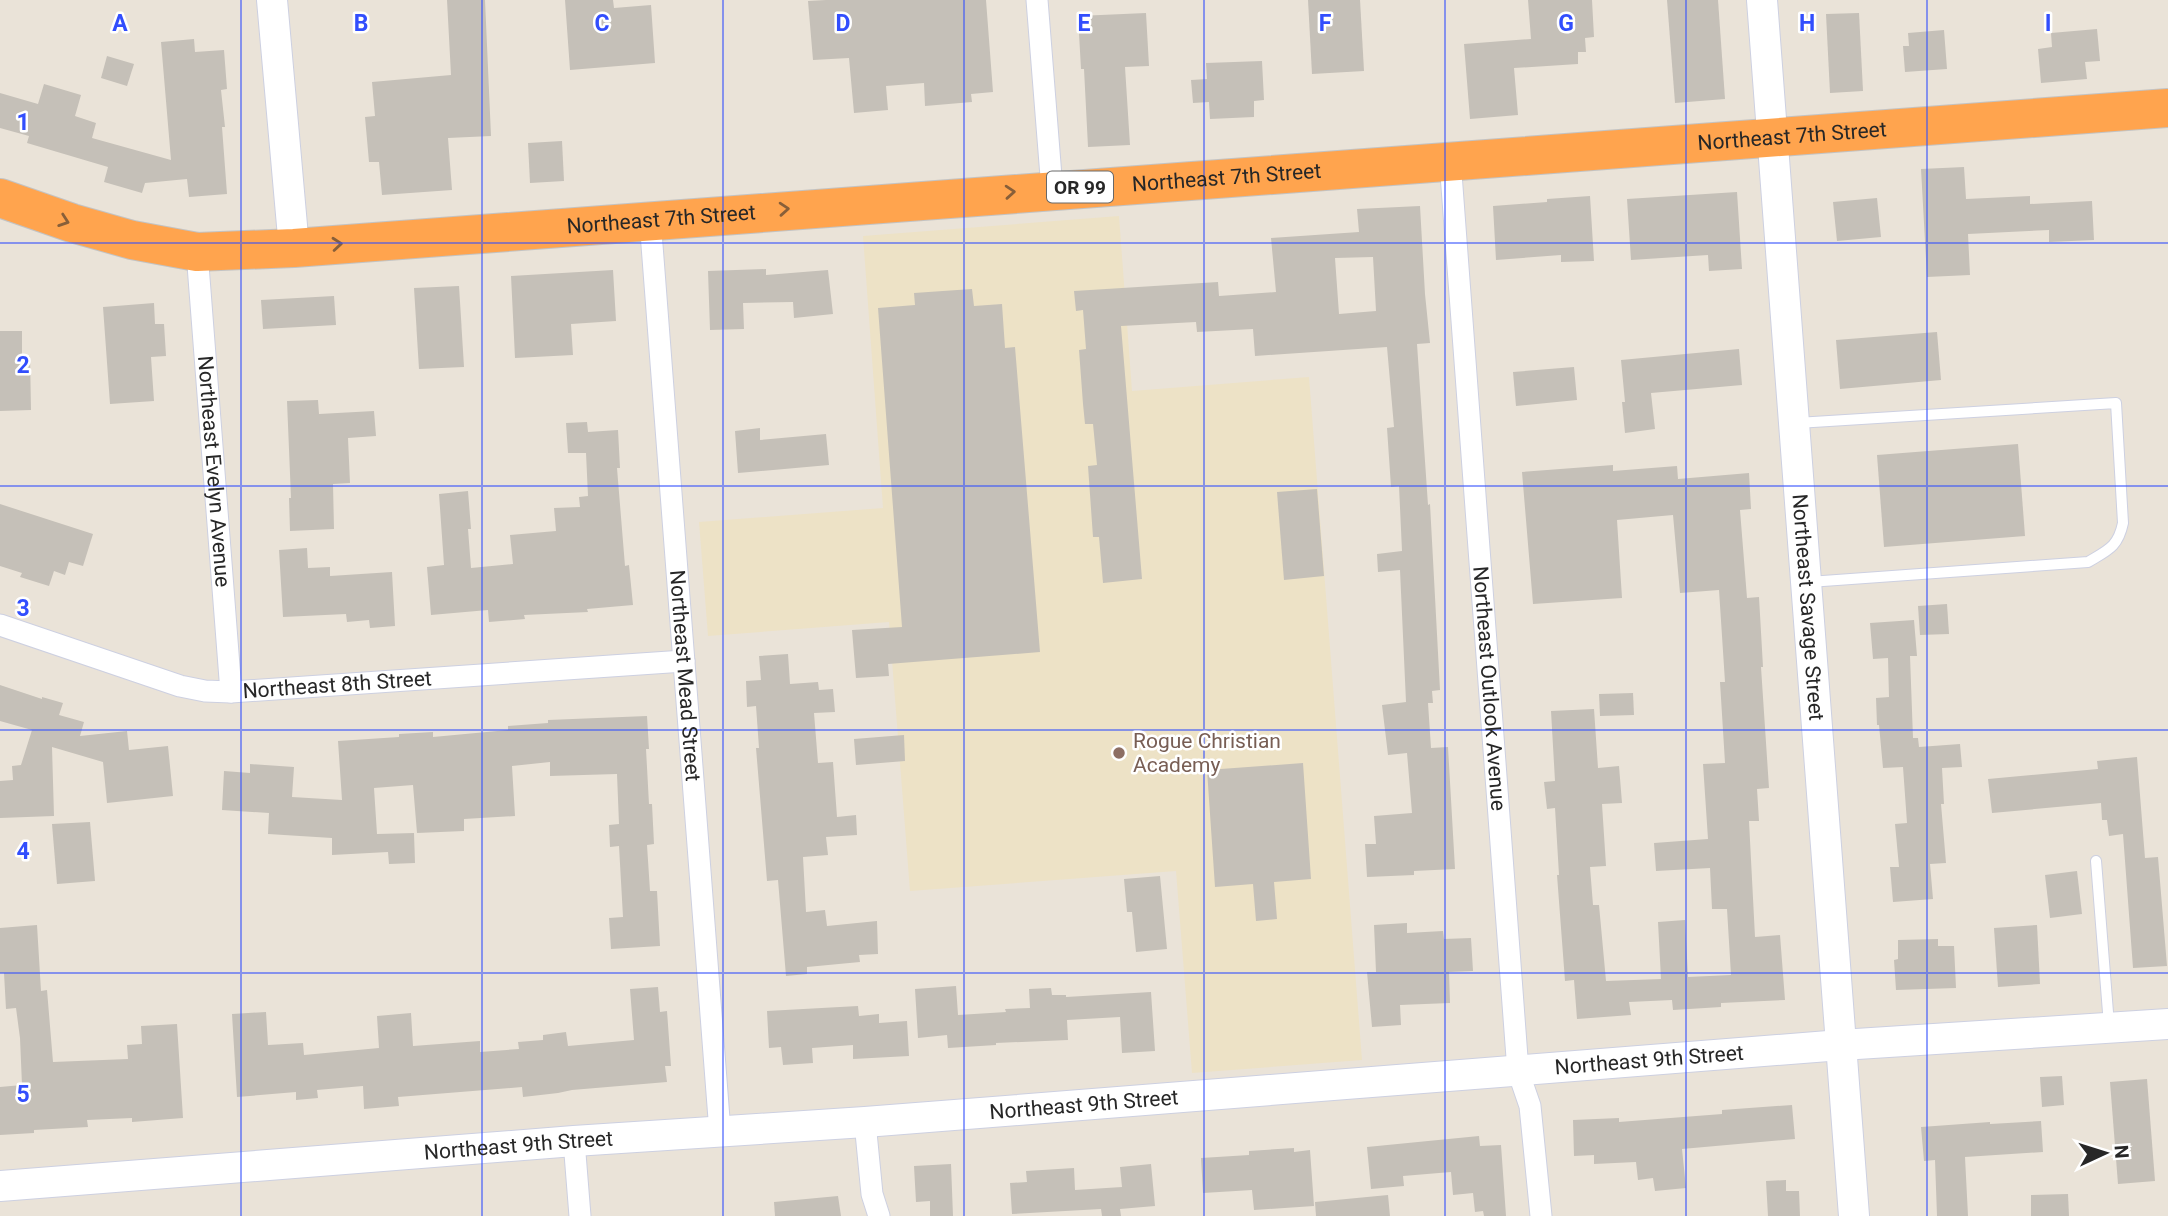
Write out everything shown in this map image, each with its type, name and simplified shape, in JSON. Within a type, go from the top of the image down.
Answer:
[{"type":"highway","name":"Northeast 7th Street","points":[[0,198],[132,240],[197,252],[294,248],[650,219],[2168,108]]},
{"type":"street","points":[[272,0],[294,248]]},
{"type":"street","points":[[1037,0],[1052,189]]},
{"type":"street","name":"Northeast Savage Street","points":[[1762,0],[1854,1216]]},
{"type":"street","name":"Northeast Outlook Avenue","points":[[1450,160],[1518,1071],[1530,1106],[1541,1216]]},
{"type":"street","name":"Northeast Mead Street","points":[[650,219],[720,1132]]},
{"type":"street","name":"Northeast Evelyn Avenue","points":[[197,252],[231,692]]},
{"type":"street","name":"Northeast 8th Street","points":[[0,625],[180,686],[205,691],[231,692],[684,661]]},
{"type":"street","name":"Northeast 9th Street","points":[[0,1186],[865,1122],[1841,1045],[2168,1024]]},
{"type":"street","points":[[865,1122],[872,1194],[879,1216]]},
{"type":"street","points":[[574,1142],[580,1216]]},
{"type":"lane","points":[[1794,423],[2116,403],[2123,523],[2120,537],[2113,547],[2088,562],[1806,583]]},
{"type":"lane","points":[[2096,861],[2109,1028]]},
{"type":"shaded area","name":"Rogue Christian Academy","points":[[1119,216],[1132,391],[1309,377],[1362,1060],[1192,1073],[1176,871],[910,891],[889,622],[708,636],[699,522],[883,508],[863,236]]},
{"type":"building","points":[[447,0],[485,0],[491,136],[448,138],[452,190],[382,195],[379,162],[369,162],[365,117],[375,116],[372,82],[451,75]]},
{"type":"building","points":[[565,0],[613,0],[614,8],[651,5],[655,63],[570,70]]},
{"type":"building","points":[[986,0],[993,92],[971,94],[972,102],[925,106],[924,83],[886,86],[888,110],[854,113],[849,58],[813,60],[808,1]]},
{"type":"building","points":[[1308,0],[1360,0],[1364,71],[1312,74]]},
{"type":"building","points":[[1528,0],[1592,0],[1594,37],[1585,38],[1586,52],[1578,52],[1578,64],[1514,68],[1518,115],[1470,119],[1464,44],[1531,39]]},
{"type":"building","points":[[1667,0],[1718,0],[1725,99],[1675,103]]},
{"type":"building","points":[[1146,13],[1149,66],[1125,67],[1130,145],[1088,147],[1078,16]]},
{"type":"building","points":[[1859,13],[1863,91],[1830,93],[1826,14]]},
{"type":"building","points":[[2097,29],[2100,61],[2085,62],[2087,79],[2041,83],[2038,49],[2052,47],[2051,33]]},
{"type":"building","points":[[1944,30],[1947,69],[1905,72],[1903,46],[1909,46],[1908,33]]},
{"type":"building","points":[[194,39],[195,52],[224,50],[227,89],[221,90],[227,194],[189,197],[187,179],[145,183],[142,193],[104,182],[108,167],[27,143],[29,136],[0,128],[0,93],[38,104],[44,84],[81,95],[75,116],[96,123],[92,138],[171,160],[161,42]]},
{"type":"building","points":[[107,56],[134,64],[127,86],[101,78]]},
{"type":"building","points":[[1262,61],[1264,100],[1254,101],[1254,117],[1210,119],[1209,102],[1193,103],[1191,80],[1207,79],[1206,63]]},
{"type":"building","points":[[562,141],[564,181],[530,183],[528,143]]},
{"type":"building","points":[[1964,167],[1966,199],[2030,196],[2030,204],[2092,201],[2094,240],[2049,242],[2049,230],[1968,234],[1970,275],[1927,277],[1921,169]]},
{"type":"building","points":[[1737,192],[1742,269],[1709,271],[1708,255],[1631,260],[1627,199]]},
{"type":"building","points":[[1590,196],[1594,261],[1561,262],[1561,255],[1496,260],[1493,206]]},
{"type":"building","points":[[1877,198],[1881,237],[1837,241],[1833,202]]},
{"type":"building","points":[[1420,206],[1430,343],[1417,344],[1428,505],[1430,504],[1440,690],[1432,691],[1433,703],[1428,703],[1431,748],[1448,747],[1455,869],[1414,871],[1414,875],[1367,877],[1365,844],[1376,844],[1374,816],[1412,813],[1407,753],[1388,755],[1382,705],[1406,702],[1400,570],[1378,572],[1377,554],[1402,551],[1399,486],[1391,487],[1387,428],[1394,427],[1387,347],[1255,356],[1253,329],[1197,332],[1196,322],[1121,326],[1142,579],[1103,583],[1099,537],[1093,537],[1088,466],[1097,465],[1093,424],[1085,424],[1079,350],[1086,349],[1083,310],[1076,311],[1074,291],[1218,282],[1219,296],[1276,292],[1271,238],[1359,232],[1357,209]],"holes":[[[1373,257],[1376,311],[1339,314],[1335,258]]]},
{"type":"building","points":[[766,269],[766,275],[828,270],[833,314],[794,318],[793,302],[743,303],[744,329],[710,330],[708,271]]},
{"type":"building","points":[[613,270],[616,321],[571,324],[573,355],[515,358],[511,276]]},
{"type":"building","points":[[459,286],[464,367],[419,369],[414,288]]},
{"type":"building","points":[[972,289],[974,306],[1002,304],[1005,348],[1015,347],[1040,652],[888,664],[889,676],[856,678],[852,630],[902,627],[878,308],[915,305],[914,293]]},
{"type":"building","points":[[334,296],[336,325],[263,329],[261,300]]},
{"type":"building","points":[[154,303],[155,324],[164,324],[166,356],[151,357],[154,401],[110,404],[103,307]]},
{"type":"building","points":[[0,331],[22,331],[22,357],[30,356],[31,410],[0,411]]},
{"type":"building","points":[[1937,332],[1941,380],[1840,389],[1836,340]]},
{"type":"building","points":[[1739,349],[1742,385],[1651,393],[1655,429],[1625,433],[1621,360]]},
{"type":"building","points":[[1574,367],[1577,400],[1516,406],[1513,372]]},
{"type":"building","points":[[318,400],[319,414],[374,411],[376,436],[348,438],[350,483],[333,484],[334,529],[290,531],[287,401]]},
{"type":"building","points":[[587,422],[588,432],[618,430],[620,468],[617,468],[625,566],[629,565],[633,605],[587,609],[588,612],[524,615],[525,619],[489,622],[488,610],[431,615],[427,567],[444,565],[439,494],[468,491],[471,568],[513,564],[510,535],[556,531],[554,508],[580,507],[579,497],[588,496],[586,453],[568,453],[566,423]]},
{"type":"building","points":[[760,428],[760,440],[826,434],[829,465],[738,473],[735,431]]},
{"type":"building","points":[[2018,444],[2025,536],[1884,547],[1877,455]]},
{"type":"building","points":[[1613,465],[1613,471],[1677,466],[1678,479],[1749,473],[1751,509],[1740,510],[1747,598],[1759,597],[1769,788],[1757,789],[1759,821],[1749,821],[1755,937],[1780,935],[1785,1000],[1721,1003],[1721,1007],[1673,1010],[1672,1000],[1629,1002],[1631,1015],[1577,1019],[1574,980],[1565,981],[1555,808],[1547,809],[1544,782],[1555,781],[1551,711],[1594,709],[1598,768],[1619,766],[1622,803],[1602,804],[1606,866],[1590,867],[1593,905],[1599,905],[1606,981],[1661,979],[1658,922],[1685,920],[1688,977],[1731,975],[1727,909],[1712,909],[1710,868],[1656,871],[1654,843],[1708,839],[1703,764],[1725,763],[1720,682],[1725,682],[1719,590],[1680,593],[1673,515],[1617,520],[1622,598],[1533,604],[1522,472]]},
{"type":"building","points":[[1317,489],[1324,576],[1284,580],[1277,492]]},
{"type":"building","points":[[0,504],[93,534],[83,566],[69,562],[65,575],[54,571],[49,586],[20,577],[22,573],[0,566]]},
{"type":"building","points":[[307,548],[308,568],[330,567],[330,576],[392,572],[395,626],[370,628],[369,620],[347,622],[346,614],[283,617],[279,550]]},
{"type":"building","points":[[1947,604],[1949,634],[1920,635],[1918,606]]},
{"type":"building","points":[[1914,620],[1917,656],[1910,656],[1913,738],[1918,738],[1919,747],[1960,744],[1962,767],[1942,768],[1944,804],[1941,804],[1946,863],[1930,864],[1933,899],[1893,902],[1890,867],[1899,867],[1895,824],[1907,823],[1903,767],[1883,768],[1876,698],[1889,697],[1888,658],[1873,659],[1870,623]]},
{"type":"building","points":[[788,654],[790,684],[818,682],[819,690],[833,689],[835,712],[814,713],[818,763],[833,762],[837,817],[856,815],[857,835],[826,837],[828,855],[803,857],[806,912],[825,910],[827,926],[877,921],[878,954],[859,955],[860,962],[807,967],[807,974],[786,976],[778,880],[767,881],[756,748],[759,748],[756,706],[747,707],[746,681],[761,680],[759,656]]},
{"type":"building","points":[[0,685],[63,703],[59,715],[84,722],[80,736],[127,731],[129,750],[168,746],[173,796],[107,803],[103,762],[52,747],[54,816],[0,818],[0,781],[13,780],[12,766],[21,765],[32,730],[0,721]]},
{"type":"building","points":[[1633,693],[1634,715],[1600,716],[1599,694]]},
{"type":"building","points":[[647,716],[649,804],[652,804],[654,844],[647,845],[650,891],[657,891],[660,946],[611,949],[609,918],[623,917],[619,846],[610,847],[609,825],[619,824],[617,774],[550,776],[550,762],[512,766],[515,816],[464,819],[464,831],[417,833],[413,785],[374,788],[377,834],[414,833],[415,863],[389,864],[388,852],[332,855],[332,838],[268,834],[269,813],[222,810],[224,771],[250,773],[250,764],[294,767],[292,797],[342,800],[338,741],[399,737],[399,734],[433,732],[433,737],[508,730],[508,726],[548,723],[548,720]]},
{"type":"building","points":[[904,735],[905,761],[856,765],[854,739]]},
{"type":"building","points":[[2137,757],[2145,858],[2158,857],[2167,966],[2133,968],[2123,834],[2109,836],[2107,820],[2102,820],[2101,803],[1992,813],[1988,779],[2098,769],[2097,761]]},
{"type":"building","points":[[1303,763],[1311,879],[1274,882],[1277,919],[1256,921],[1253,884],[1215,887],[1207,770]]},
{"type":"building","points":[[90,822],[95,881],[57,884],[52,824]]},
{"type":"building","points":[[2077,871],[2082,914],[2050,918],[2045,875]]},
{"type":"building","points":[[1160,876],[1167,949],[1136,952],[1132,912],[1127,912],[1124,879]]},
{"type":"building","points":[[1407,923],[1407,933],[1443,931],[1444,939],[1471,938],[1473,971],[1449,972],[1450,1003],[1400,1005],[1401,1025],[1372,1027],[1367,972],[1376,972],[1374,925]]},
{"type":"building","points":[[37,925],[41,991],[47,990],[53,1062],[128,1059],[127,1045],[142,1044],[141,1026],[177,1024],[183,1118],[132,1122],[132,1118],[87,1120],[88,1127],[0,1135],[0,1087],[22,1085],[16,1008],[6,1009],[4,973],[0,973],[0,928]]},
{"type":"building","points":[[2037,925],[2040,984],[1998,987],[1994,928]]},
{"type":"building","points":[[1938,939],[1938,946],[1954,946],[1956,988],[1896,990],[1894,960],[1898,959],[1898,940]]},
{"type":"building","points":[[956,986],[958,1015],[1030,1008],[1029,989],[1051,988],[1052,995],[1066,997],[1151,992],[1155,1051],[1122,1053],[1120,1017],[1067,1020],[1068,1040],[948,1048],[947,1035],[918,1038],[915,989]]},
{"type":"building","points":[[658,987],[660,1012],[667,1011],[671,1066],[665,1066],[667,1082],[523,1097],[522,1087],[398,1097],[399,1106],[364,1109],[363,1086],[317,1090],[318,1098],[296,1100],[296,1092],[237,1097],[232,1014],[266,1012],[268,1045],[303,1043],[304,1055],[379,1048],[377,1016],[411,1013],[413,1046],[480,1041],[480,1052],[519,1049],[518,1042],[543,1040],[543,1035],[566,1032],[568,1046],[634,1040],[630,989]]},
{"type":"building","points":[[858,1006],[859,1016],[879,1014],[879,1023],[907,1021],[909,1056],[853,1059],[853,1045],[812,1048],[813,1063],[783,1065],[781,1047],[769,1048],[767,1011]]},
{"type":"building","points":[[2062,1076],[2064,1105],[2042,1107],[2040,1077]]},
{"type":"building","points":[[2147,1079],[2155,1181],[2118,1184],[2110,1082]]},
{"type":"building","points":[[1792,1105],[1795,1139],[1682,1149],[1686,1188],[1655,1191],[1653,1178],[1638,1180],[1636,1162],[1594,1164],[1594,1155],[1574,1156],[1573,1120],[1619,1118],[1619,1122],[1722,1114],[1722,1110]]},
{"type":"building","points":[[2041,1121],[2043,1152],[1965,1157],[1968,1216],[1937,1216],[1935,1160],[1924,1161],[1921,1127]]},
{"type":"building","points":[[1479,1136],[1480,1146],[1501,1145],[1506,1216],[1484,1216],[1483,1211],[1475,1212],[1473,1193],[1453,1195],[1451,1172],[1403,1176],[1404,1186],[1371,1189],[1367,1147]]},
{"type":"building","points":[[1294,1148],[1294,1152],[1310,1150],[1314,1206],[1254,1210],[1252,1190],[1203,1193],[1201,1158],[1249,1155],[1249,1151]]},
{"type":"building","points":[[951,1164],[953,1216],[930,1216],[930,1201],[916,1202],[914,1166]]},
{"type":"building","points":[[1151,1164],[1155,1206],[1120,1209],[1121,1216],[1102,1216],[1101,1209],[1012,1214],[1010,1183],[1027,1182],[1026,1171],[1074,1168],[1075,1190],[1122,1187],[1120,1167]]},
{"type":"building","points":[[1786,1180],[1786,1191],[1799,1191],[1800,1216],[1768,1216],[1766,1181]]},
{"type":"building","points":[[2068,1194],[2069,1216],[2031,1216],[2031,1195]]},
{"type":"building","points":[[1388,1195],[1390,1216],[1316,1216],[1315,1202]]},
{"type":"building","points":[[838,1196],[841,1216],[775,1216],[774,1202]]},
{"type":"place","name":"Rogue Christian Academy","points":[[1119,753]]}]
